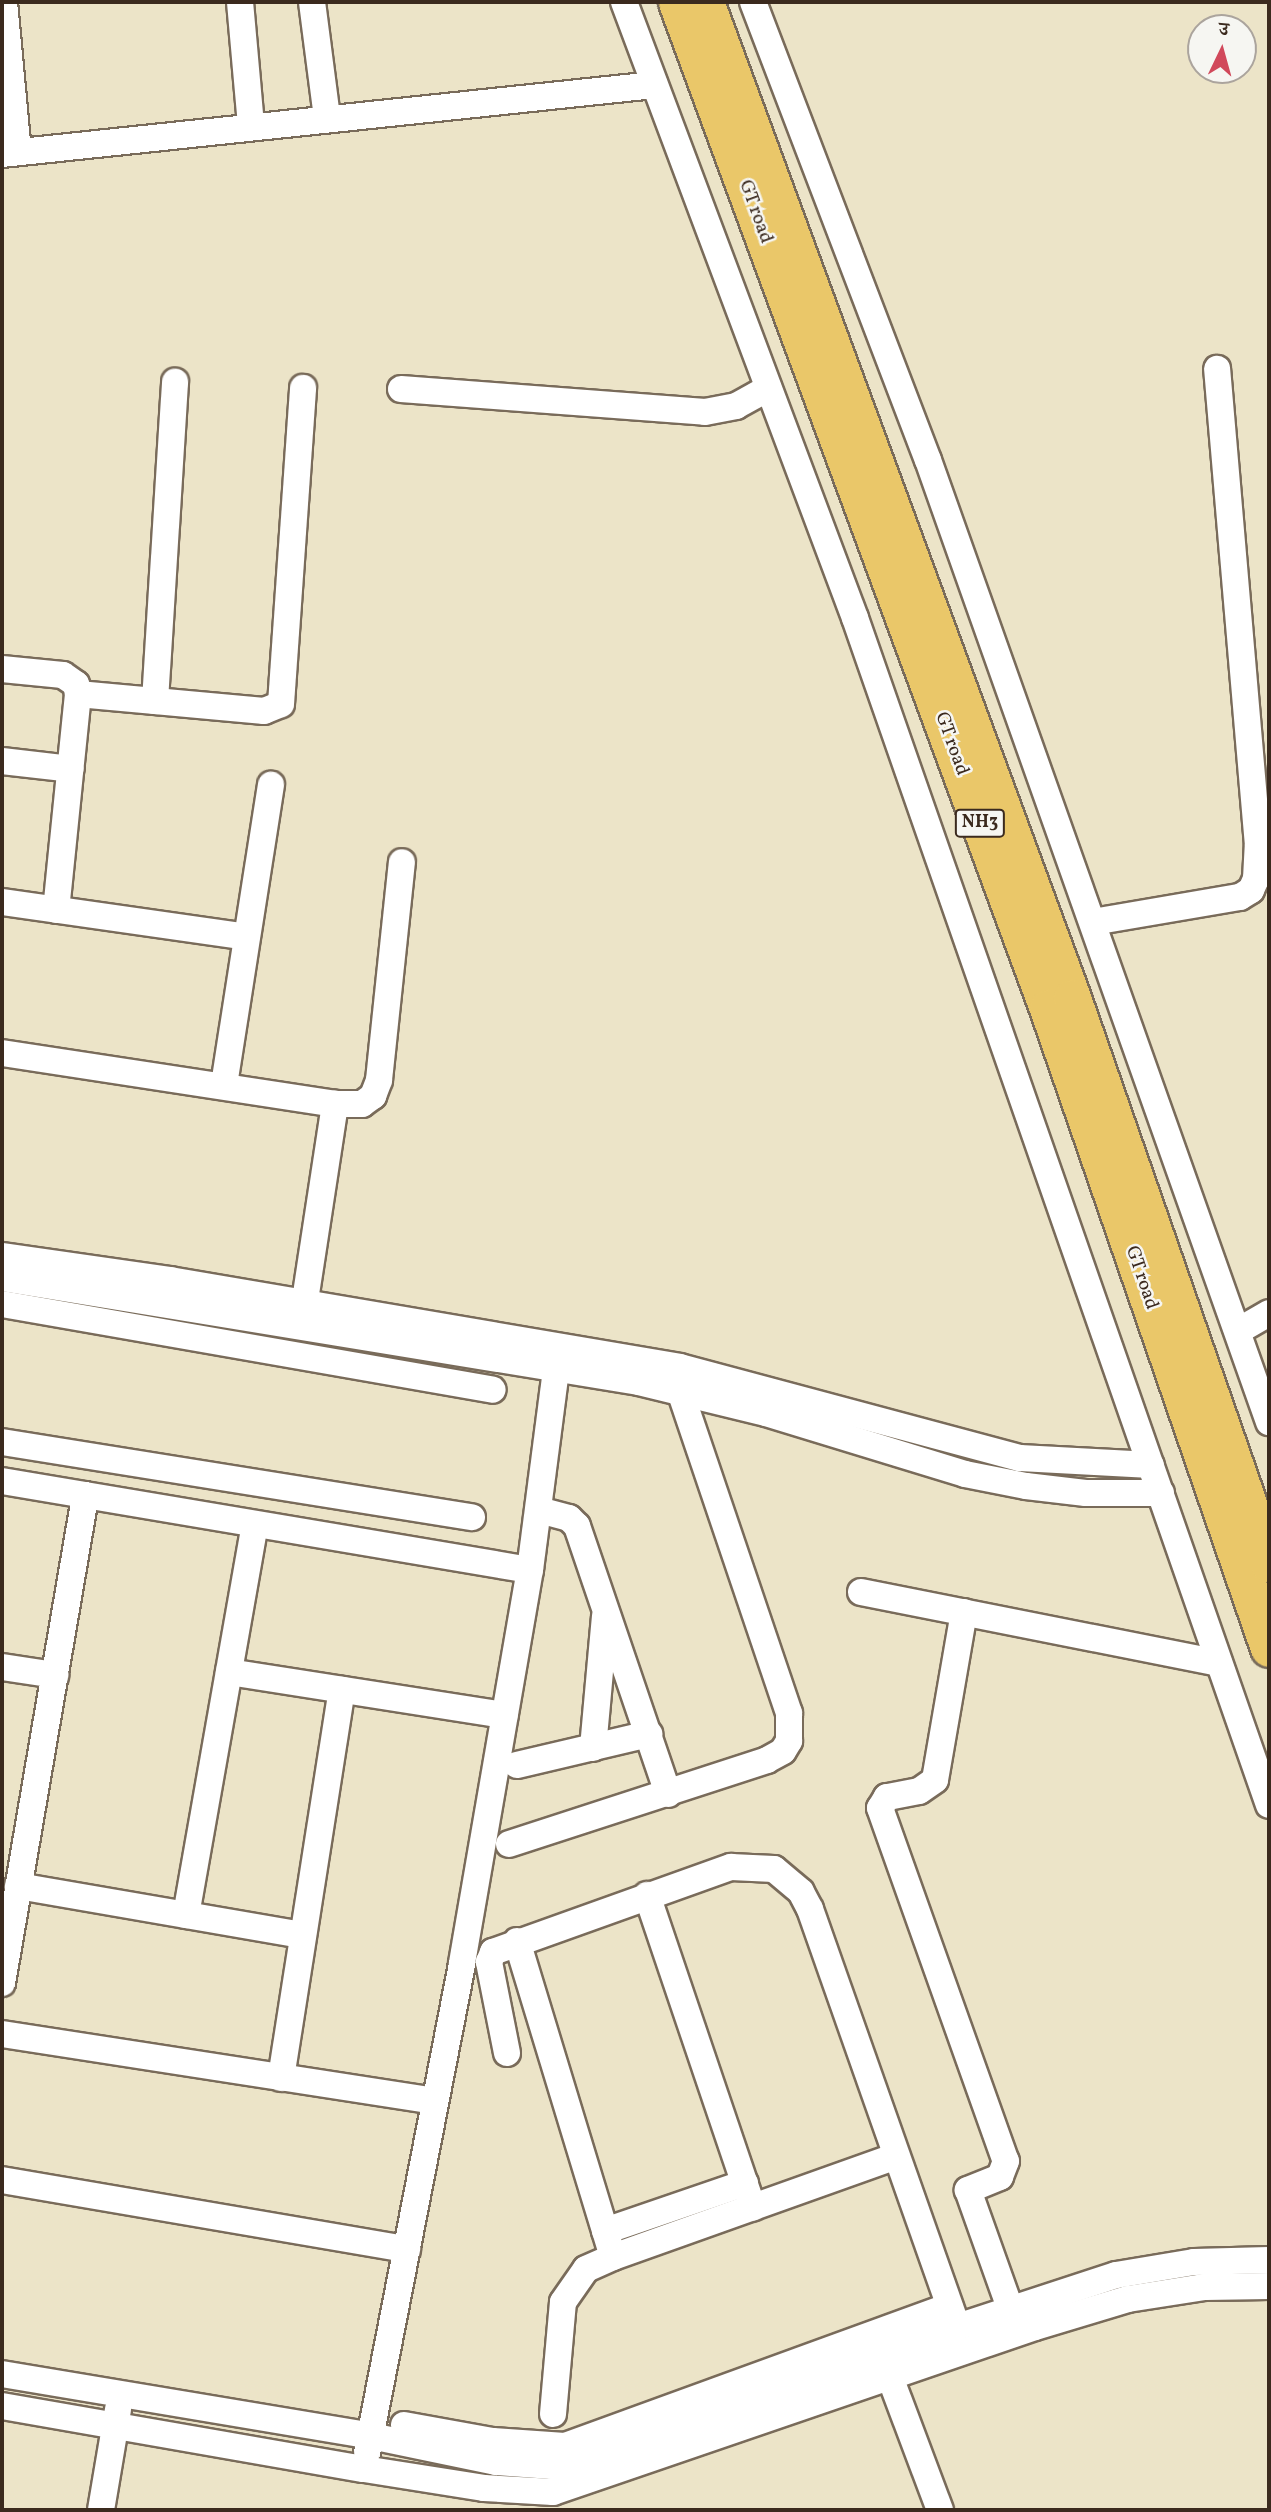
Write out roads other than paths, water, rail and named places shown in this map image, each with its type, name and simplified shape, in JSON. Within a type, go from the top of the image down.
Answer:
[{"type":"highway","name":"GT road","points":[[677,2],[1048,1008],[1269,1648]]},
{"type":"highway","name":"GT road","points":[[705,2],[1072,998],[1269,1564]]},
{"type":"street","points":[[4,2],[10,153],[251,125],[654,85]]},
{"type":"street","points":[[240,2],[251,125]]},
{"type":"street","points":[[312,2],[327,118]]},
{"type":"street","points":[[624,2],[855,618],[1269,1805]]},
{"type":"street","points":[[752,2],[928,460],[1269,1422]]},
{"type":"street","points":[[1093,922],[1240,897],[1251,890],[1258,871],[1217,369]]},
{"type":"street","points":[[155,701],[175,382]]},
{"type":"street","points":[[78,694],[264,711],[281,704],[303,388]]},
{"type":"street","points":[[401,389],[705,412],[736,406],[768,388]]},
{"type":"street","points":[[2,668],[63,675],[76,684],[78,694],[57,910]]},
{"type":"street","points":[[2,761],[71,769]]},
{"type":"street","points":[[224,1085],[271,785]]},
{"type":"street","points":[[2,1053],[335,1104],[362,1104],[373,1096],[379,1080],[402,862]]},
{"type":"street","points":[[2,902],[247,937]]},
{"type":"street","points":[[302,1316],[335,1104]]},
{"type":"street","points":[[2,1256],[302,1316],[558,1358],[680,1367],[980,1450],[1084,1465],[1151,1465]]},
{"type":"street","points":[[2,1278],[302,1316]]},
{"type":"street","points":[[2,1304],[493,1390]]},
{"type":"street","points":[[1238,1331],[1269,1313]]},
{"type":"street","points":[[558,1358],[965,1474],[1086,1493],[1161,1493]]},
{"type":"street","points":[[364,2469],[505,1715],[540,1510],[558,1358]]},
{"type":"street","points":[[509,1844],[668,1794],[767,1760],[783,1751],[790,1729],[789,1713],[681,1391]]},
{"type":"street","points":[[2,1442],[472,1517]]},
{"type":"street","points":[[2,1481],[530,1570]]},
{"type":"street","points":[[2,1983],[85,1495]]},
{"type":"street","points":[[540,1510],[569,1518],[577,1527],[606,1604],[668,1794]]},
{"type":"street","points":[[186,1915],[256,1525]]},
{"type":"street","points":[[861,1592],[1219,1663]]},
{"type":"street","points":[[593,1748],[606,1604]]},
{"type":"street","points":[[964,1612],[935,1780],[919,1791],[887,1797],[880,1808],[1006,2161],[1000,2177],[973,2184],[968,2190],[1010,2308]]},
{"type":"street","points":[[2,1667],[55,1675]]},
{"type":"street","points":[[229,1672],[505,1715]]},
{"type":"street","points":[[281,2078],[342,1690]]},
{"type":"street","points":[[517,1765],[649,1734]]},
{"type":"street","points":[[507,2053],[489,1962],[493,1952],[647,1895],[745,1865],[774,1869],[801,1892],[953,2316]]},
{"type":"street","points":[[18,1886],[303,1935]]},
{"type":"street","points":[[647,1895],[753,2208]]},
{"type":"street","points":[[517,1941],[613,2257]]},
{"type":"street","points":[[2,2035],[433,2101]]},
{"type":"street","points":[[553,2414],[563,2302],[586,2269],[894,2157]]},
{"type":"street","points":[[2,2180],[407,2249]]},
{"type":"street","points":[[605,2231],[745,2183]]},
{"type":"street","points":[[2,2374],[373,2428],[565,2446],[953,2316],[1010,2308],[1116,2275],[1194,2262],[1269,2260]]},
{"type":"street","points":[[373,2428],[496,2462],[552,2466],[592,2458],[886,2366],[1128,2299],[1205,2287],[1269,2286]]},
{"type":"street","points":[[2,2406],[364,2469],[484,2487],[552,2501],[886,2366],[953,2316]]},
{"type":"street","points":[[886,2366],[940,2510]]},
{"type":"street","points":[[101,2510],[122,2393]]}]
